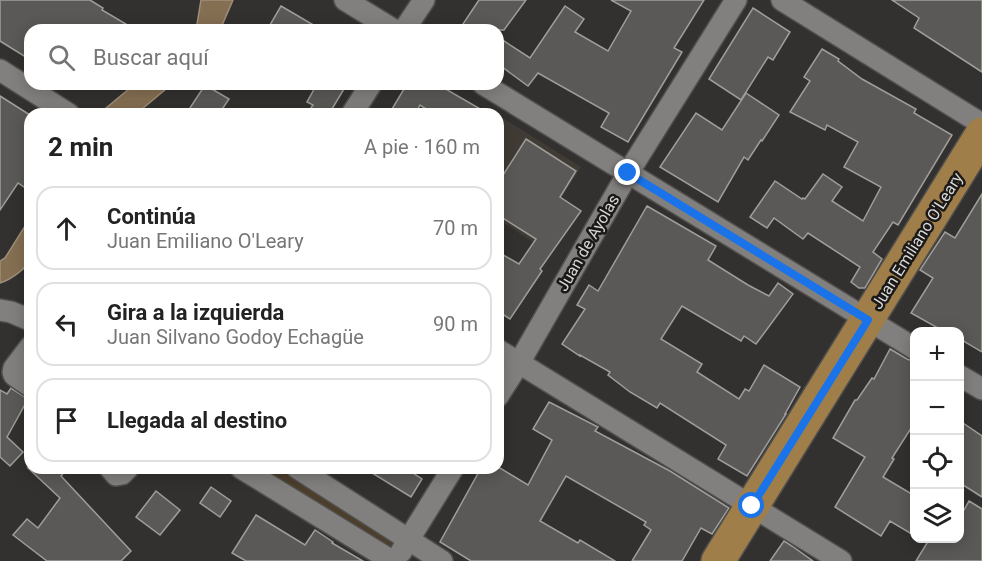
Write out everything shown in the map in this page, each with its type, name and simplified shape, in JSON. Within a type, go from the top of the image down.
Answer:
[{"type":"main road","name":"Juan Emiliano O'Leary","points":[[718,561],[982,134]]},
{"type":"street","points":[[345,0],[384,24]]},
{"type":"street","points":[[408,24],[424,0]]},
{"type":"street","name":"Juan de Ayolas","points":[[504,387],[628,173],[736,0]]},
{"type":"street","points":[[782,0],[982,124]]},
{"type":"street","points":[[0,70],[24,85]]},
{"type":"street","points":[[31,90],[60,108]]},
{"type":"street","points":[[356,108],[366,90]]},
{"type":"street","points":[[493,90],[910,345]]},
{"type":"street","points":[[0,310],[24,317]]},
{"type":"street","points":[[24,354],[13,372],[24,382]]},
{"type":"street","points":[[504,354],[842,561]]},
{"type":"street","points":[[964,378],[982,389]]},
{"type":"street","points":[[251,474],[394,561],[449,474]]},
{"type":"street","points":[[306,474],[441,561]]},
{"type":"shaded area","points":[[201,0],[233,0],[223,24],[197,24]]},
{"type":"shaded area","points":[[128,90],[165,90],[143,108],[106,108]]},
{"type":"shaded area","points":[[504,119],[581,167],[533,242],[504,223]]},
{"type":"shaded area","points":[[24,228],[24,268],[0,283],[0,261],[5,258]]},
{"type":"shaded area","points":[[272,474],[286,474],[392,542],[391,546],[386,546]]},
{"type":"building","points":[[0,0],[90,0],[126,24],[24,24],[24,56],[0,41]]},
{"type":"building","points":[[479,0],[526,0],[504,30],[504,24],[463,24]]},
{"type":"building","points":[[611,0],[704,0],[674,48],[682,52],[628,142],[601,127],[609,113],[538,73],[528,86],[504,68],[504,41],[530,58],[565,6],[584,19],[575,32],[608,51],[631,11]]},
{"type":"building","points":[[892,0],[982,0],[982,72],[914,28],[919,18]]},
{"type":"building","points":[[281,6],[312,24],[270,24]]},
{"type":"building","points":[[753,8],[790,32],[773,60],[768,57],[741,100],[709,79]]},
{"type":"building","points":[[822,49],[839,59],[838,61],[862,79],[916,109],[914,113],[952,135],[898,225],[893,222],[873,252],[882,259],[865,288],[859,288],[851,282],[860,267],[808,233],[803,239],[774,218],[767,228],[750,217],[775,181],[805,199],[823,174],[842,187],[832,201],[863,221],[881,187],[844,167],[858,142],[827,125],[825,130],[790,112],[810,81],[804,77]]},
{"type":"building","points":[[202,90],[214,90],[229,99],[223,108],[190,108]]},
{"type":"building","points":[[314,90],[343,90],[333,108],[311,108],[313,105],[307,102]]},
{"type":"building","points":[[403,90],[447,90],[479,108],[425,108],[420,105],[418,108],[393,108]]},
{"type":"building","points":[[746,93],[779,115],[748,160],[744,157],[718,202],[660,167],[696,113],[722,130]]},
{"type":"building","points":[[0,96],[24,111],[24,187],[18,183],[0,210]]},
{"type":"building","points":[[526,139],[576,171],[560,197],[581,211],[540,269],[542,271],[510,319],[504,315],[504,255],[519,264],[536,239],[504,219],[504,174]]},
{"type":"building","points":[[982,194],[982,352],[964,341],[964,327],[936,327],[911,313],[933,278],[920,270],[945,232],[955,238]]},
{"type":"building","points":[[647,206],[716,246],[708,260],[748,285],[769,296],[778,283],[793,294],[756,344],[744,336],[741,341],[682,306],[661,339],[702,364],[697,372],[739,399],[745,389],[749,391],[764,365],[800,387],[747,476],[718,459],[726,445],[660,403],[657,408],[630,392],[608,375],[610,372],[562,344],[585,309],[577,305],[589,285],[598,291]]},
{"type":"building","points":[[890,349],[910,360],[910,430],[883,477],[910,493],[910,533],[890,521],[881,536],[835,507],[865,457],[833,438],[855,400],[872,378],[874,379]]},
{"type":"building","points":[[11,388],[24,396],[24,406],[7,437],[23,452],[10,466],[0,457],[0,390],[7,394]]},
{"type":"building","points":[[549,402],[598,427],[595,431],[670,471],[729,508],[712,534],[701,528],[682,561],[632,561],[651,530],[644,525],[646,522],[566,476],[540,521],[578,543],[580,540],[615,561],[471,561],[440,542],[478,474],[504,474],[504,470],[528,485],[552,440],[533,429]]},
{"type":"building","points":[[964,424],[982,436],[982,497],[964,486]]},
{"type":"building","points":[[34,474],[63,474],[61,476],[131,551],[121,561],[47,561],[13,535],[27,519],[38,528],[60,498]]},
{"type":"building","points":[[374,474],[414,474],[422,479],[411,497]]},
{"type":"building","points":[[211,487],[231,501],[220,517],[200,503]]},
{"type":"building","points":[[156,491],[180,510],[160,535],[136,517]]},
{"type":"building","points":[[969,501],[982,509],[982,561],[916,561],[927,543],[964,543],[964,510]]},
{"type":"building","points":[[256,515],[305,545],[315,530],[363,561],[246,561],[232,553]]},
{"type":"building","points":[[784,541],[792,546],[813,561],[770,561]]},
{"type":"route","points":[[628,173],[868,320],[752,506]]}]
